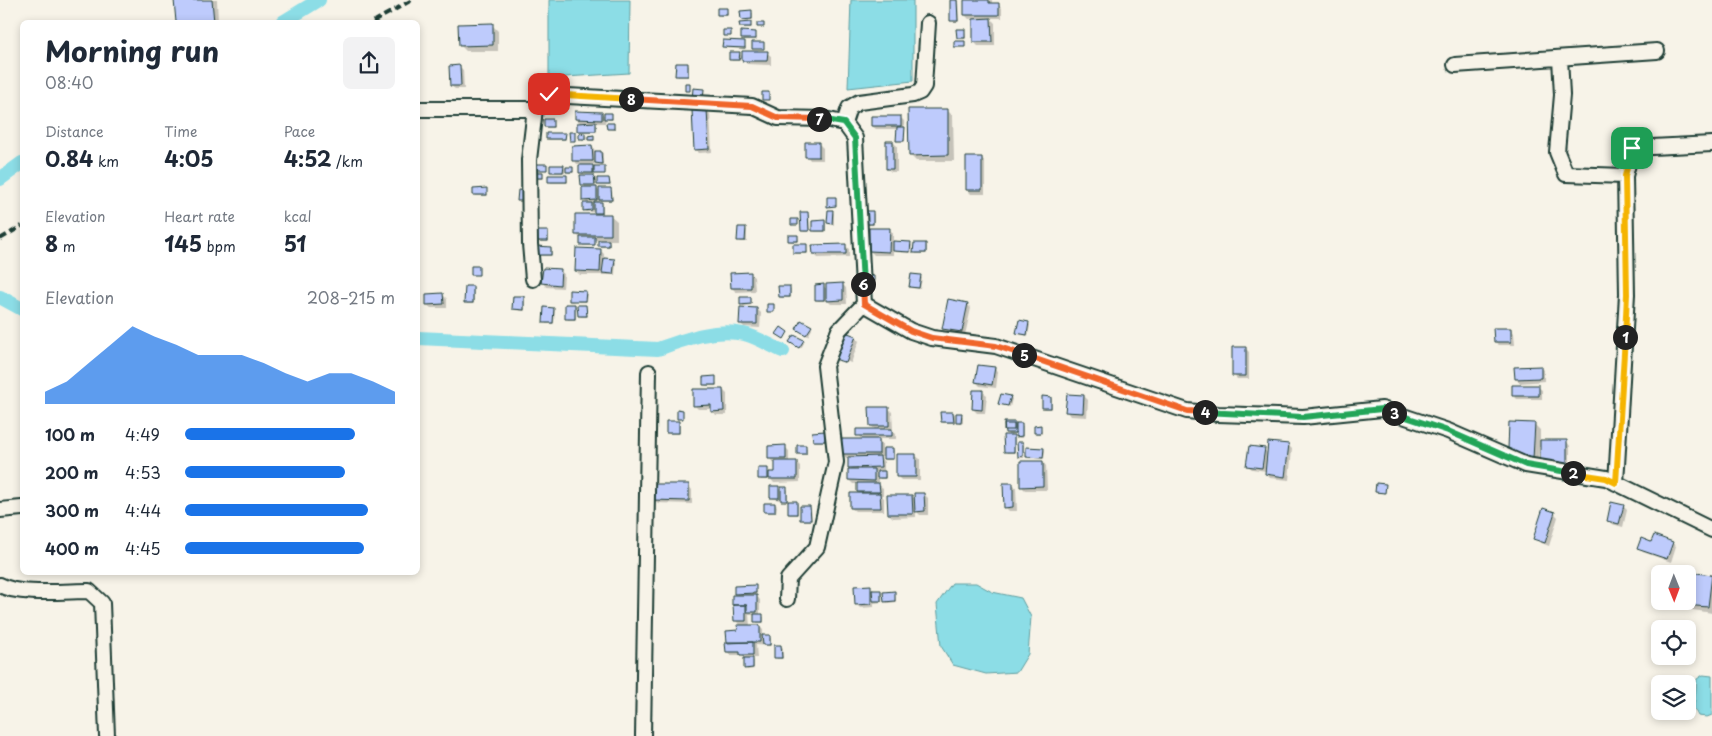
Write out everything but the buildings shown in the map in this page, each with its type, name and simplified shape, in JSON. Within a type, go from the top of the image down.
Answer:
[{"type":"street","points":[[844,123],[849,108],[859,102],[913,95],[920,92],[924,86],[928,23]]},
{"type":"street","points":[[1455,65],[1658,51]]},
{"type":"street","points":[[1560,58],[1562,95],[1557,152],[1566,174],[1625,176]]},
{"type":"street","points":[[533,279],[530,244],[529,160],[535,109],[549,94],[752,106],[778,118],[824,119],[844,123],[855,138],[864,304],[839,330],[825,366],[836,462],[817,547],[788,578],[787,599]]},
{"type":"street","points":[[420,109],[535,109]]},
{"type":"street","points":[[1616,483],[1627,294],[1625,176],[1632,148],[1712,144]]},
{"type":"street","points":[[864,304],[911,331],[932,338],[996,346],[1187,411],[1303,417],[1382,409],[1448,431],[1526,465],[1606,478],[1712,530]]},
{"type":"street","points":[[643,736],[649,372]]},
{"type":"street","points":[[0,510],[20,508]]},
{"type":"street","points":[[0,585],[8,589],[43,591],[89,590],[102,603],[107,736]]},
{"type":"water","points":[[549,0],[630,0],[629,73],[549,78]]},
{"type":"water","points":[[851,0],[913,0],[913,81],[848,88]]},
{"type":"water","points":[[952,583],[976,583],[992,592],[1021,598],[1031,617],[1028,654],[1017,672],[986,674],[953,665],[941,646],[937,604]]},
{"type":"water","points":[[1703,675],[1712,676],[1712,715],[1707,717],[1698,716],[1696,712],[1697,679]]},
{"type":"waterway","points":[[286,20],[319,0]]},
{"type":"waterway","points":[[0,179],[20,164]]},
{"type":"waterway","points":[[0,297],[20,308]]},
{"type":"waterway","points":[[420,338],[658,349],[711,333],[722,332],[754,337],[783,351]]},
{"type":"railway","points":[[377,20],[412,0]]},
{"type":"railway","points":[[0,239],[20,227]]},
{"type":"route","points":[[549,94],[752,106],[778,118],[824,119],[844,123],[855,138],[864,304],[911,331],[932,338],[996,346],[1187,411],[1303,417],[1382,409],[1448,431],[1526,465],[1606,478],[1616,483],[1627,294],[1624,194],[1625,176],[1632,148]]}]
